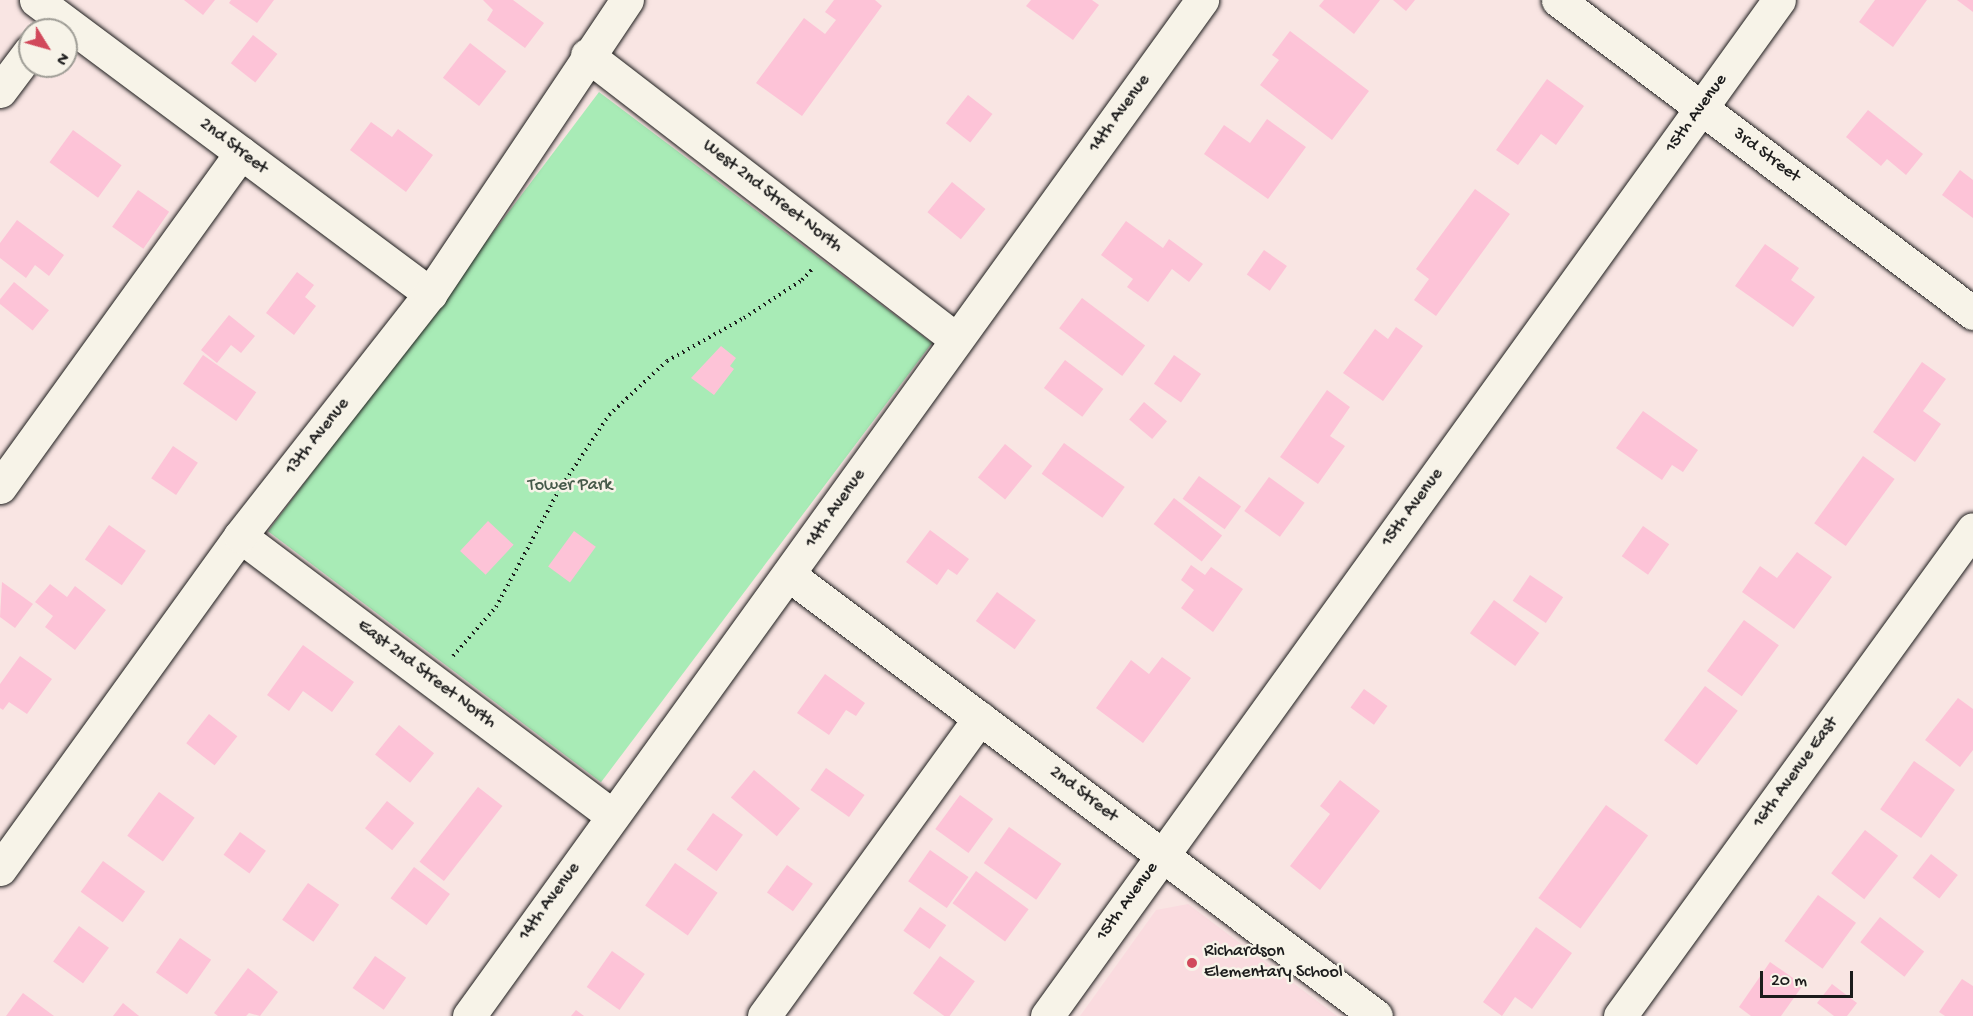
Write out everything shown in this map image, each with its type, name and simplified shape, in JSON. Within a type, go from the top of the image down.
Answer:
[{"type":"street","name":"13th Avenue","points":[[0,869],[240,536],[430,294],[587,55],[627,0]]},
{"type":"street","name":"14th Avenue","points":[[469,1016],[1202,0]]},
{"type":"street","name":"3rd Street","points":[[1558,0],[1973,313]]},
{"type":"street","name":"15th Avenue","points":[[1047,1016],[1779,0]]},
{"type":"street","name":"2nd Street","points":[[51,11],[430,294]]},
{"type":"street","name":"West 2nd Street North","points":[[587,55],[957,339]]},
{"type":"street","points":[[0,91],[18,67]]},
{"type":"street","points":[[0,487],[241,153]]},
{"type":"street","name":"16th Avenue East","points":[[1620,1016],[1973,529]]},
{"type":"street","name":"East 2nd Street North","points":[[240,536],[612,815]]},
{"type":"street","name":"2nd Street","points":[[789,575],[1376,1016]]},
{"type":"street","points":[[764,1016],[980,718]]},
{"type":"path","points":[[432,680],[496,608],[559,490],[609,415],[667,362],[744,318],[802,280],[833,244]]},
{"type":"shaded area","name":"Richardson Elementary School","points":[[1188,904],[1337,1016],[1080,1016],[1156,910]]},
{"type":"green space","name":"Tower Park","points":[[599,92],[932,343],[601,782],[268,531]]},
{"type":"building","points":[[184,0],[215,0],[203,15]]},
{"type":"building","points":[[231,0],[274,0],[257,23],[229,3]]},
{"type":"building","points":[[483,0],[513,0],[544,23],[525,48],[487,20],[493,10]]},
{"type":"building","points":[[834,0],[875,0],[882,6],[802,116],[756,83],[804,18],[825,34],[836,20],[825,12]]},
{"type":"building","points":[[1031,0],[1092,0],[1099,5],[1073,40],[1026,6]]},
{"type":"building","points":[[1324,0],[1380,0],[1354,34],[1319,6]]},
{"type":"building","points":[[1393,0],[1415,0],[1406,11]]},
{"type":"building","points":[[1875,0],[1927,0],[1893,47],[1859,22]]},
{"type":"building","points":[[1957,0],[1973,0],[1973,12]]},
{"type":"building","points":[[1290,31],[1369,91],[1332,140],[1260,85],[1279,60],[1272,55]]},
{"type":"building","points":[[253,35],[277,54],[255,82],[231,63]]},
{"type":"building","points":[[470,43],[506,71],[479,106],[443,78]]},
{"type":"building","points":[[1547,79],[1584,106],[1556,145],[1541,134],[1518,165],[1496,150]]},
{"type":"building","points":[[968,95],[992,114],[970,142],[946,123]]},
{"type":"building","points":[[1868,110],[1923,154],[1906,175],[1887,159],[1881,166],[1846,137]]},
{"type":"building","points":[[1267,119],[1306,147],[1268,199],[1204,154],[1224,125],[1250,143]]},
{"type":"building","points":[[371,122],[392,137],[398,129],[433,155],[406,192],[350,150]]},
{"type":"building","points":[[73,130],[122,165],[98,198],[49,162]]},
{"type":"building","points":[[1960,170],[1973,180],[1973,218],[1942,195]]},
{"type":"building","points":[[952,182],[985,209],[961,239],[927,212]]},
{"type":"building","points":[[1475,189],[1510,214],[1436,316],[1414,300],[1429,279],[1416,269]]},
{"type":"building","points":[[138,190],[169,212],[143,249],[112,227]]},
{"type":"building","points":[[17,220],[64,255],[49,276],[35,265],[26,278],[0,258],[0,243]]},
{"type":"building","points":[[1126,221],[1163,248],[1169,239],[1203,264],[1189,282],[1172,269],[1148,302],[1127,287],[1133,279],[1101,255]]},
{"type":"building","points":[[1765,244],[1799,268],[1791,280],[1815,297],[1793,327],[1735,286]]},
{"type":"building","points":[[1264,250],[1287,266],[1270,291],[1247,275]]},
{"type":"building","points":[[297,272],[314,285],[305,297],[316,306],[294,335],[266,313]]},
{"type":"building","points":[[14,282],[49,310],[33,331],[0,304],[0,299]]},
{"type":"building","points":[[1082,298],[1145,346],[1122,376],[1059,328]]},
{"type":"building","points":[[229,315],[255,336],[241,353],[231,345],[217,363],[201,350]]},
{"type":"building","points":[[1396,327],[1423,346],[1383,401],[1343,373],[1375,329],[1388,339]]},
{"type":"building","points":[[721,346],[736,358],[730,366],[734,369],[714,395],[691,378]]},
{"type":"building","points":[[203,355],[256,392],[236,421],[183,384]]},
{"type":"building","points":[[1174,355],[1201,374],[1181,403],[1154,384]]},
{"type":"building","points":[[1065,360],[1103,389],[1082,417],[1044,388]]},
{"type":"building","points":[[1922,362],[1946,379],[1923,411],[1941,424],[1915,462],[1873,432]]},
{"type":"building","points":[[1327,390],[1350,407],[1330,436],[1345,446],[1318,484],[1280,457]]},
{"type":"building","points":[[1144,402],[1167,421],[1152,439],[1129,420]]},
{"type":"building","points":[[1643,411],[1698,450],[1683,472],[1672,465],[1662,480],[1616,448]]},
{"type":"building","points":[[1064,443],[1125,487],[1102,518],[1042,474]]},
{"type":"building","points":[[1005,444],[1032,466],[1005,499],[978,477]]},
{"type":"building","points":[[173,446],[198,463],[176,495],[151,478]]},
{"type":"building","points":[[1863,456],[1895,479],[1846,546],[1814,523]]},
{"type":"building","points":[[1199,476],[1241,507],[1225,529],[1183,499]]},
{"type":"building","points":[[1269,477],[1305,503],[1280,537],[1244,511]]},
{"type":"building","points":[[1174,498],[1222,536],[1202,562],[1154,524]]},
{"type":"building","points":[[488,521],[514,545],[486,575],[460,551]]},
{"type":"building","points":[[109,525],[146,551],[122,585],[85,559]]},
{"type":"building","points":[[1643,526],[1669,544],[1648,575],[1622,556]]},
{"type":"building","points":[[930,530],[969,559],[957,575],[948,569],[937,585],[906,562]]},
{"type":"building","points":[[574,531],[596,547],[570,582],[548,567]]},
{"type":"building","points":[[1797,552],[1832,577],[1794,629],[1742,592],[1760,566],[1777,578]]},
{"type":"building","points":[[1191,565],[1205,575],[1211,567],[1243,589],[1213,632],[1181,608],[1194,590],[1181,580]]},
{"type":"building","points":[[1530,575],[1563,597],[1546,623],[1513,601]]},
{"type":"building","points":[[2,582],[33,604],[15,628],[0,617]]},
{"type":"building","points":[[50,584],[67,597],[75,586],[106,610],[75,650],[45,627],[53,616],[35,602]]},
{"type":"building","points":[[997,592],[1036,620],[1015,649],[976,621]]},
{"type":"building","points":[[1494,600],[1539,633],[1515,666],[1470,633]]},
{"type":"building","points":[[1744,620],[1779,645],[1742,696],[1707,671]]},
{"type":"building","points":[[303,645],[354,682],[332,712],[303,691],[289,711],[267,695]]},
{"type":"building","points":[[20,656],[52,679],[27,714],[9,702],[3,710],[0,708],[0,684]]},
{"type":"building","points":[[1162,657],[1191,678],[1143,743],[1096,708],[1131,660],[1149,674]]},
{"type":"building","points":[[825,674],[865,703],[856,716],[846,710],[829,735],[797,713]]},
{"type":"building","points":[[1705,686],[1738,711],[1697,765],[1664,740]]},
{"type":"building","points":[[1364,689],[1387,706],[1374,725],[1350,708]]},
{"type":"building","points":[[1958,698],[1973,709],[1973,750],[1960,767],[1925,740]]},
{"type":"building","points":[[209,714],[237,736],[215,765],[186,743]]},
{"type":"building","points":[[399,725],[434,753],[410,783],[375,755]]},
{"type":"building","points":[[1914,761],[1955,790],[1921,838],[1880,809]]},
{"type":"building","points":[[826,768],[865,795],[849,817],[811,790]]},
{"type":"building","points":[[754,770],[800,809],[777,836],[731,798]]},
{"type":"building","points":[[1340,780],[1380,811],[1320,890],[1290,866],[1330,814],[1320,806]]},
{"type":"building","points":[[478,787],[502,806],[444,881],[420,862]]},
{"type":"building","points":[[159,792],[195,818],[163,862],[127,836]]},
{"type":"building","points":[[960,795],[993,819],[968,853],[935,829]]},
{"type":"building","points":[[387,801],[414,823],[392,850],[365,828]]},
{"type":"building","points":[[1606,805],[1648,836],[1580,929],[1538,898]]},
{"type":"building","points":[[713,813],[743,835],[716,871],[687,849]]},
{"type":"building","points":[[1009,827],[1061,864],[1036,900],[984,863]]},
{"type":"building","points":[[1865,830],[1898,856],[1864,899],[1831,873]]},
{"type":"building","points":[[240,832],[266,851],[249,873],[224,855]]},
{"type":"building","points":[[930,850],[969,877],[947,908],[908,881]]},
{"type":"building","points":[[1931,854],[1958,875],[1939,899],[1913,878]]},
{"type":"building","points":[[103,861],[145,892],[123,922],[81,892]]},
{"type":"building","points":[[675,863],[718,893],[688,935],[645,906]]},
{"type":"building","points":[[787,865],[813,884],[793,911],[767,893]]},
{"type":"building","points":[[414,867],[450,894],[426,925],[391,898]]},
{"type":"building","points":[[976,871],[1029,909],[1005,942],[952,903]]},
{"type":"building","points":[[308,883],[339,905],[313,942],[282,920]]},
{"type":"building","points":[[1818,895],[1856,923],[1823,969],[1784,941]]},
{"type":"building","points":[[920,907],[946,925],[930,949],[903,931]]},
{"type":"building","points":[[1880,917],[1924,951],[1904,977],[1860,942]]},
{"type":"building","points":[[79,926],[109,948],[83,983],[53,962]]},
{"type":"building","points":[[1536,927],[1572,953],[1532,1009],[1515,997],[1502,1016],[1483,1002]]},
{"type":"building","points":[[180,938],[211,960],[187,994],[156,972]]},
{"type":"building","points":[[612,951],[645,974],[620,1010],[587,987]]},
{"type":"building","points":[[375,956],[406,978],[384,1010],[353,988]]},
{"type":"building","points":[[940,956],[975,981],[950,1016],[944,1016],[913,993]]},
{"type":"building","points":[[1770,962],[1803,985],[1781,1016],[1751,1016],[1739,1007]]},
{"type":"building","points":[[248,968],[278,992],[260,1016],[249,1013],[246,1016],[218,1016],[214,1013]]},
{"type":"building","points":[[1962,979],[1973,986],[1973,1016],[1945,1016],[1939,1012]]},
{"type":"building","points":[[1832,984],[1857,1003],[1847,1016],[1834,1016],[1817,1003]]},
{"type":"building","points":[[23,993],[54,1016],[6,1016]]},
{"type":"building","points":[[123,1003],[139,1016],[113,1016]]},
{"type":"building","points":[[576,1010],[584,1016],[571,1016]]},
{"type":"place","name":"Richardson Elementary School","points":[[1192,963]]}]
